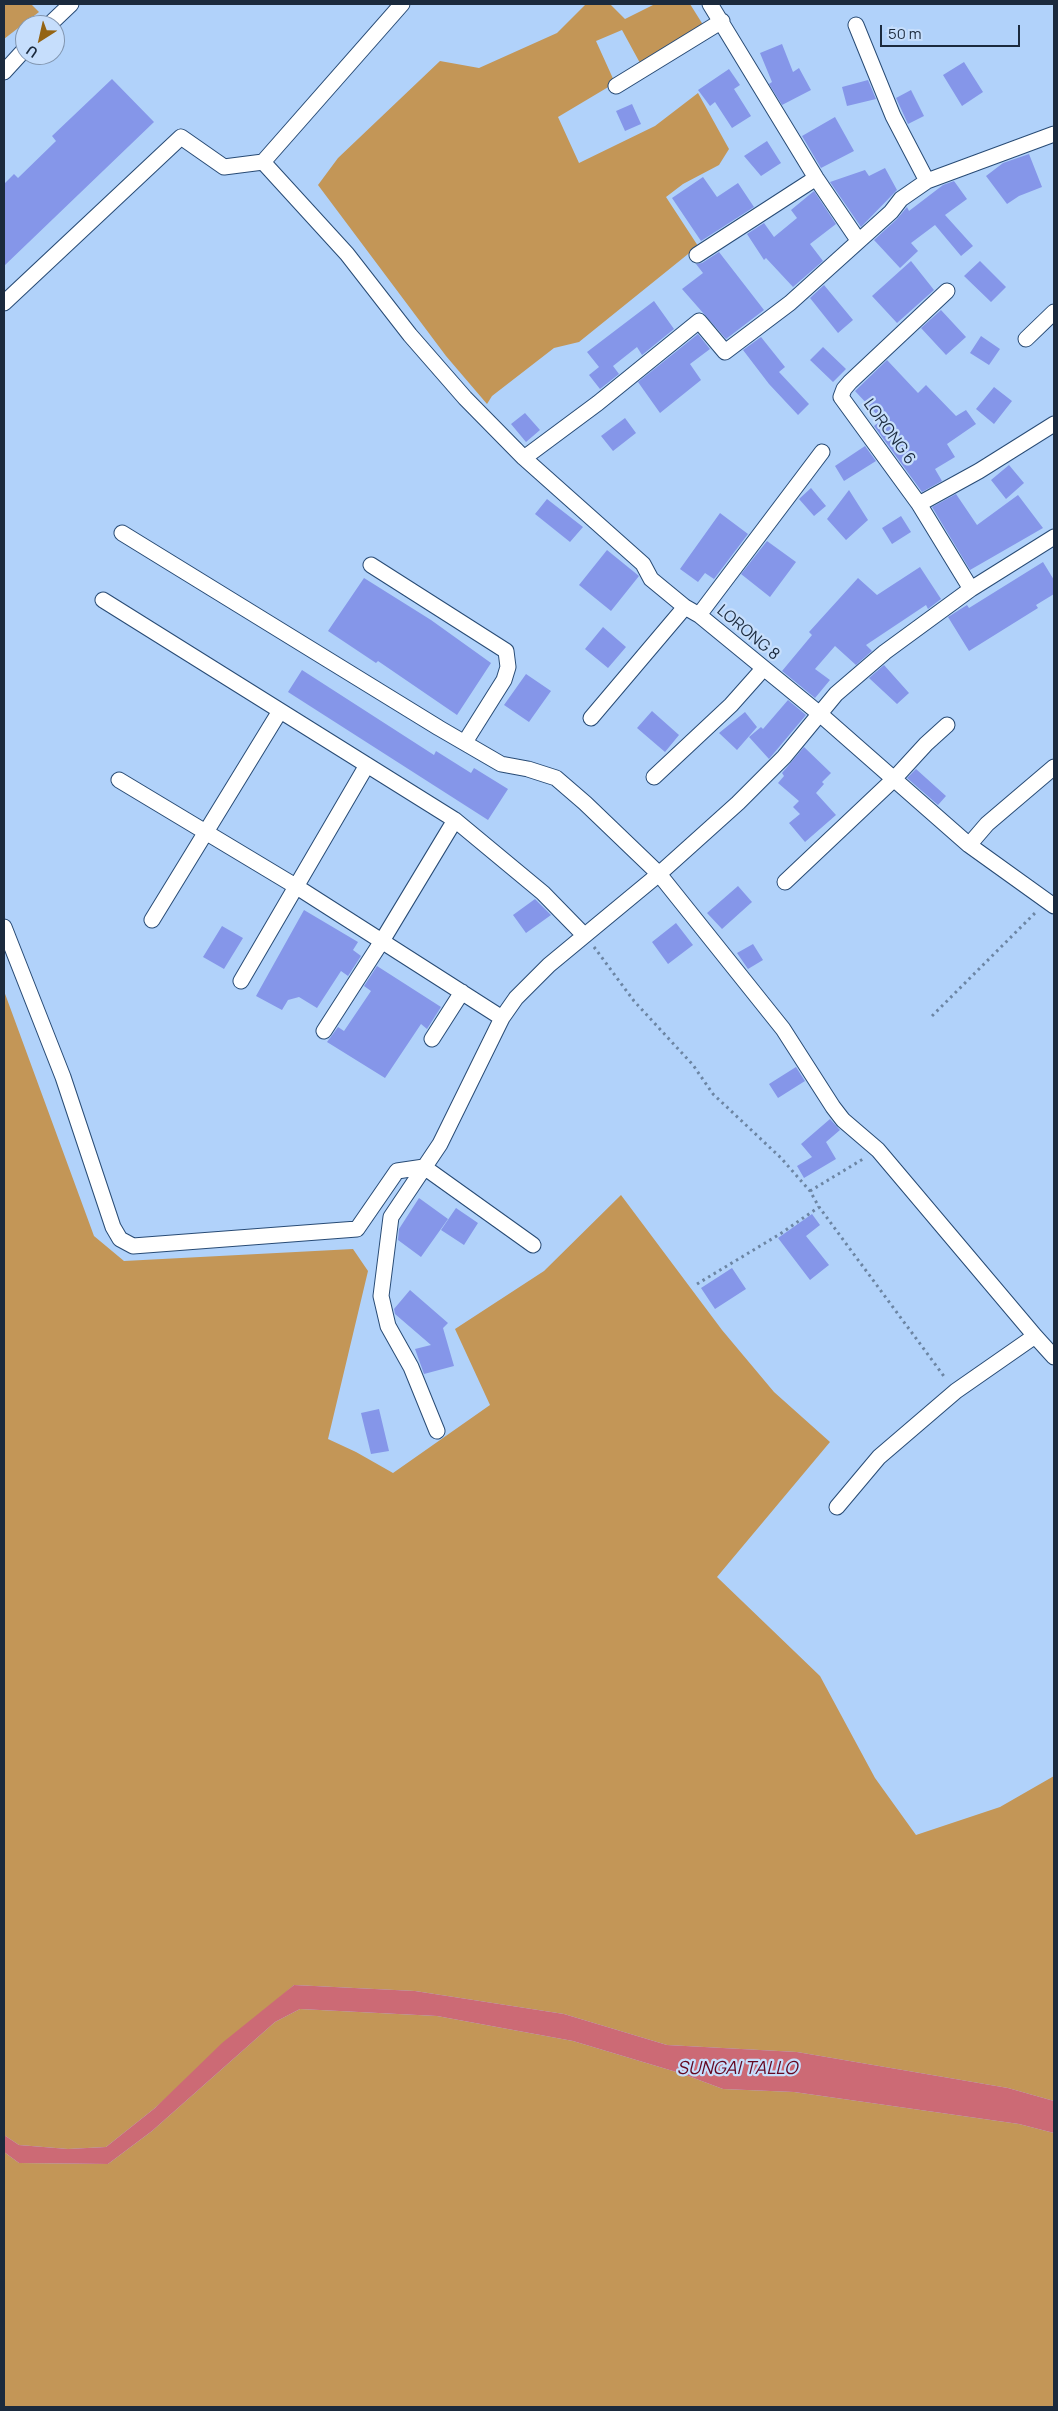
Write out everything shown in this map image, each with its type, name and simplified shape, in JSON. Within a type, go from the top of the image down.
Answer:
[{"type":"street","points":[[59,15],[71,4]]},
{"type":"street","points":[[4,303],[181,137],[224,167],[263,162],[402,4]]},
{"type":"street","points":[[710,4],[816,178],[858,240]]},
{"type":"street","points":[[616,86],[722,21]]},
{"type":"street","points":[[856,26],[893,116],[928,181]]},
{"type":"street","points":[[4,72],[15,60]]},
{"type":"street","points":[[524,458],[598,402],[699,321],[724,352],[790,303],[891,212],[901,199],[928,181],[1054,134]]},
{"type":"street","name":"LORONG 8","points":[[263,162],[347,254],[410,334],[465,398],[524,458],[643,564],[651,579],[685,607],[700,615],[821,715],[969,846],[1052,901]]},
{"type":"street","points":[[697,255],[816,178]]},
{"type":"street","name":"LORONG 6","points":[[947,291],[850,382],[844,389],[842,397],[919,504],[971,589]]},
{"type":"street","points":[[1026,339],[1054,312]]},
{"type":"street","points":[[919,504],[979,471],[1054,424]]},
{"type":"street","points":[[700,615],[822,452]]},
{"type":"street","points":[[122,533],[501,764],[528,769],[556,778],[614,829],[659,874],[783,1029],[833,1107],[844,1120],[878,1150],[1054,1358]]},
{"type":"street","points":[[437,1431],[411,1367],[388,1326],[381,1296],[391,1217],[454,1118],[502,1018],[516,998],[584,934],[659,874],[738,803],[784,757],[821,715],[836,694],[885,652],[971,589],[1054,537]]},
{"type":"street","points":[[371,565],[506,651],[508,667],[504,680],[465,742]]},
{"type":"street","points":[[103,600],[455,820],[543,893],[584,934]]},
{"type":"street","points":[[591,718],[685,607]]},
{"type":"street","points":[[654,777],[731,706],[763,669]]},
{"type":"street","points":[[152,920],[280,710]]},
{"type":"street","points":[[785,882],[893,780],[926,744],[947,725]]},
{"type":"street","points":[[241,980],[367,765]]},
{"type":"street","points":[[969,846],[987,824],[1054,767]]},
{"type":"street","points":[[119,780],[297,887],[502,1018]]},
{"type":"street","points":[[324,1031],[382,941],[455,820]]},
{"type":"street","points":[[4,927],[62,1077],[113,1227],[120,1239],[133,1246],[357,1230],[397,1171],[424,1167],[533,1245]]},
{"type":"street","points":[[432,1039],[462,992]]},
{"type":"street","points":[[837,1507],[879,1457],[956,1391],[1035,1336]]},
{"type":"path","points":[[932,1016],[1052,901]]},
{"type":"path","points":[[584,934],[634,1001],[693,1065],[713,1094],[781,1158],[810,1191],[819,1207],[956,1391]]},
{"type":"path","points":[[810,1191],[878,1150]]},
{"type":"path","points":[[697,1284],[780,1234],[819,1207]]},
{"type":"shaded area","points":[[4,4],[31,4],[39,12],[35,15],[15,15],[15,31],[4,39]]},
{"type":"shaded area","points":[[586,4],[610,4],[625,19],[655,4],[690,4],[705,28],[640,63],[622,30],[596,41],[615,83],[558,117],[579,163],[655,126],[698,93],[729,149],[719,165],[683,184],[666,197],[698,246],[579,342],[554,348],[492,396],[487,404],[446,356],[318,185],[338,158],[440,61],[479,68],[557,33]]},
{"type":"shaded area","points":[[4,991],[94,1236],[124,1261],[353,1249],[368,1271],[328,1439],[393,1473],[490,1405],[455,1329],[544,1271],[621,1195],[722,1330],[774,1392],[830,1442],[717,1577],[820,1676],[875,1778],[916,1835],[1000,1807],[1054,1776],[1054,2101],[1008,2088],[797,2052],[667,2045],[564,2014],[415,1991],[294,1985],[155,2108],[106,2147],[68,2149],[19,2145],[4,2135]]},
{"type":"shaded area","points":[[300,2009],[437,2016],[573,2041],[683,2074],[723,2089],[794,2092],[1019,2124],[1054,2133],[1054,2407],[4,2407],[4,2152],[19,2163],[108,2164],[152,2131],[275,2022]]},
{"type":"water","name":"SUNGAI TALLO","points":[[294,1985],[415,1991],[564,2014],[667,2045],[797,2052],[1008,2088],[1054,2101],[1054,2133],[1019,2124],[794,2092],[723,2089],[683,2074],[573,2041],[437,2016],[300,2009],[275,2022],[152,2131],[108,2164],[19,2163],[4,2152],[4,2135],[19,2145],[68,2149],[106,2147],[155,2108],[222,2043]]},
{"type":"building","points":[[782,44],[793,72],[799,68],[811,90],[782,105],[769,84],[772,82],[760,53]]},
{"type":"building","points":[[964,62],[983,92],[962,106],[943,75]]},
{"type":"building","points":[[729,69],[740,85],[734,89],[751,116],[732,128],[715,102],[710,106],[698,90]]},
{"type":"building","points":[[112,79],[154,122],[4,266],[4,184],[14,174],[18,178],[56,141],[52,136]]},
{"type":"building","points":[[868,80],[876,99],[847,106],[842,87]]},
{"type":"building","points":[[911,90],[924,116],[908,124],[896,98]]},
{"type":"building","points":[[632,104],[641,124],[625,131],[616,111]]},
{"type":"building","points":[[835,117],[854,151],[821,168],[802,136]]},
{"type":"building","points":[[767,141],[781,163],[761,176],[744,156]]},
{"type":"building","points":[[1029,154],[1042,187],[1019,196],[1007,204],[986,176],[1003,163]]},
{"type":"building","points":[[885,168],[897,190],[861,227],[830,182],[865,170],[869,176]]},
{"type":"building","points":[[703,177],[717,197],[738,183],[754,207],[701,241],[672,198]]},
{"type":"building","points":[[954,181],[967,199],[945,215],[973,246],[961,256],[935,225],[911,243],[918,251],[900,268],[874,240],[907,207],[909,211],[943,185]]},
{"type":"building","points":[[814,191],[836,224],[810,244],[823,261],[793,287],[766,258],[764,260],[747,234],[764,223],[774,237],[797,218],[791,210]]},
{"type":"building","points":[[719,252],[764,310],[726,339],[682,289],[703,273],[696,264],[702,263]]},
{"type":"building","points":[[911,261],[934,290],[897,323],[872,296]]},
{"type":"building","points":[[980,261],[1006,287],[991,302],[964,276]]},
{"type":"building","points":[[824,285],[853,320],[838,333],[810,298]]},
{"type":"building","points":[[654,301],[674,329],[642,355],[637,347],[613,366],[619,374],[600,389],[589,375],[599,367],[587,352]]},
{"type":"building","points":[[941,310],[966,337],[946,355],[921,328]]},
{"type":"building","points":[[698,334],[710,349],[690,364],[701,380],[660,413],[638,382]]},
{"type":"building","points":[[981,336],[1000,349],[989,365],[970,353]]},
{"type":"building","points":[[761,337],[785,367],[779,372],[809,404],[798,415],[769,384],[743,350]]},
{"type":"building","points":[[823,347],[846,369],[833,382],[810,360]]},
{"type":"building","points":[[887,360],[918,393],[926,385],[956,416],[966,410],[976,424],[947,444],[955,457],[935,469],[942,481],[922,492],[874,426],[882,420],[855,391]]},
{"type":"building","points":[[994,387],[1012,401],[994,424],[976,409]]},
{"type":"building","points":[[525,413],[540,430],[526,442],[511,424]]},
{"type":"building","points":[[625,418],[636,433],[613,451],[601,436]]},
{"type":"building","points":[[865,446],[876,461],[844,481],[835,466]]},
{"type":"building","points":[[1009,465],[1024,483],[1006,499],[991,480]]},
{"type":"building","points":[[811,488],[826,506],[814,516],[799,499]]},
{"type":"building","points":[[849,490],[868,520],[846,540],[827,519]]},
{"type":"building","points":[[956,494],[977,525],[1018,495],[1043,528],[970,570],[932,507]]},
{"type":"building","points":[[547,499],[583,527],[570,542],[535,514]]},
{"type":"building","points":[[720,513],[748,534],[714,579],[705,573],[698,582],[680,569]]},
{"type":"building","points":[[901,516],[911,532],[892,544],[882,528]]},
{"type":"building","points":[[767,541],[796,562],[770,597],[741,574]]},
{"type":"building","points":[[607,550],[639,576],[611,611],[579,585]]},
{"type":"building","points":[[1043,562],[1054,580],[1054,594],[1036,605],[1038,608],[969,651],[948,617],[967,605],[969,608]]},
{"type":"building","points":[[920,567],[941,599],[928,609],[926,605],[866,645],[872,651],[856,665],[835,646],[815,669],[830,680],[815,698],[782,671],[812,635],[809,632],[858,578],[877,595]]},
{"type":"building","points":[[364,578],[431,620],[491,663],[457,715],[378,661],[376,663],[328,631]]},
{"type":"building","points":[[603,627],[626,647],[608,668],[585,649]]},
{"type":"building","points":[[884,665],[909,693],[897,704],[869,678]]},
{"type":"building","points":[[302,670],[434,755],[436,751],[471,773],[474,768],[508,789],[488,820],[288,692]]},
{"type":"building","points":[[526,674],[551,691],[529,722],[504,705]]},
{"type":"building","points":[[788,700],[806,715],[769,759],[749,737],[761,727],[763,729]]},
{"type":"building","points":[[652,711],[679,735],[665,752],[637,728]]},
{"type":"building","points":[[745,712],[757,727],[737,750],[719,733]]},
{"type":"building","points":[[804,747],[831,773],[822,782],[824,784],[816,793],[836,815],[805,842],[789,823],[800,814],[793,807],[799,801],[778,783],[784,776],[782,773]]},
{"type":"building","points":[[916,769],[946,796],[938,805],[907,778]]},
{"type":"building","points":[[738,886],[752,902],[722,929],[707,913]]},
{"type":"building","points":[[535,899],[551,915],[526,933],[513,915]]},
{"type":"building","points":[[304,910],[358,942],[353,950],[361,956],[348,976],[341,971],[317,1008],[299,997],[288,1000],[282,1010],[256,996]]},
{"type":"building","points":[[676,923],[693,945],[668,964],[652,942]]},
{"type":"building","points":[[222,926],[243,938],[224,969],[203,957]]},
{"type":"building","points":[[753,944],[763,960],[748,969],[737,953]]},
{"type":"building","points":[[377,966],[441,1007],[427,1029],[421,1024],[385,1078],[327,1042],[338,1027],[344,1031],[371,991],[364,986]]},
{"type":"building","points":[[796,1067],[805,1081],[778,1098],[769,1084]]},
{"type":"building","points":[[830,1119],[840,1130],[826,1142],[836,1159],[804,1178],[797,1166],[812,1157],[801,1144]]},
{"type":"building","points":[[419,1198],[448,1219],[421,1257],[398,1240],[399,1229]]},
{"type":"building","points":[[456,1208],[478,1223],[464,1245],[441,1230]]},
{"type":"building","points":[[812,1214],[820,1225],[806,1236],[829,1265],[810,1280],[778,1238]]},
{"type":"building","points":[[732,1268],[746,1289],[715,1309],[701,1288]]},
{"type":"building","points":[[410,1290],[448,1323],[443,1328],[454,1366],[424,1374],[415,1349],[431,1345],[395,1314],[394,1309]]},
{"type":"building","points":[[379,1409],[389,1451],[371,1454],[361,1413]]}]
